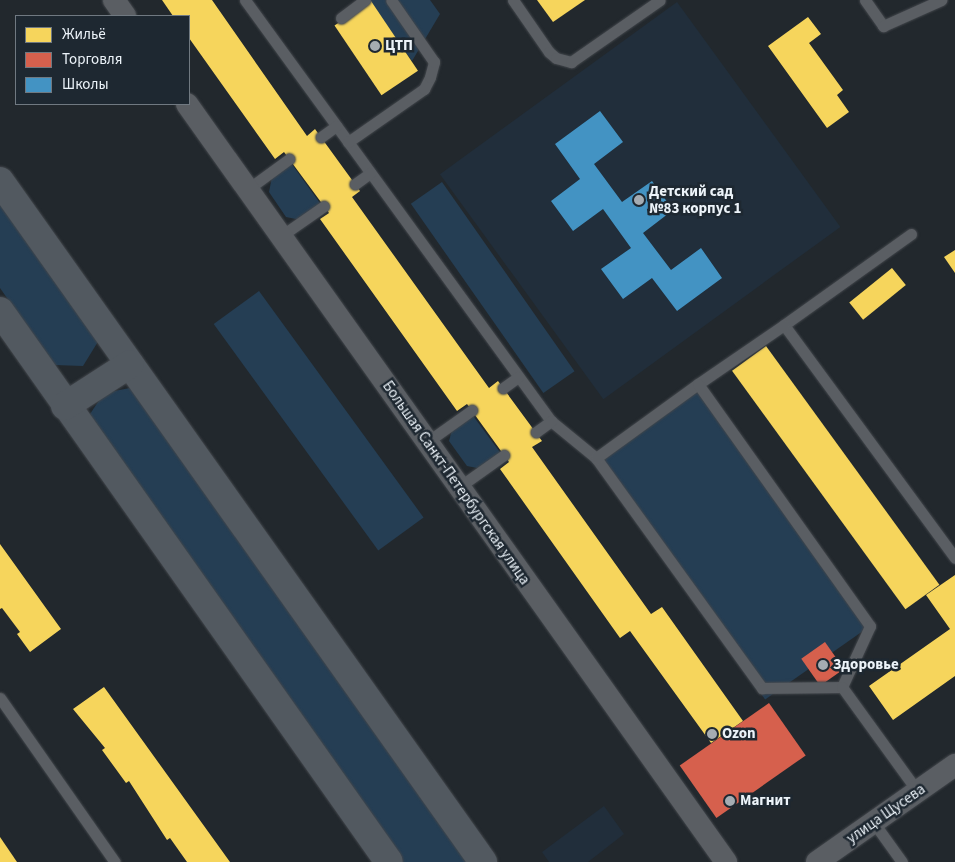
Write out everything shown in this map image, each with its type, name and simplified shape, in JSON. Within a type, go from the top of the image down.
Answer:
[{"type":"main road","points":[[0,181],[483,862]]},
{"type":"main road","points":[[0,311],[65,406],[389,862]]},
{"type":"main road","points":[[65,406],[130,364]]},
{"type":"street","points":[[114,0],[124,15]]},
{"type":"street","name":"Большая Санкт-Петербургская улица","points":[[188,105],[726,862]]},
{"type":"street","name":"улица Щусева","points":[[817,862],[955,765]]},
{"type":"lane","points":[[245,0],[551,421],[596,458],[762,688],[842,687]]},
{"type":"lane","points":[[341,18],[365,0]]},
{"type":"lane","points":[[348,142],[424,90],[430,77],[434,62],[391,0]]},
{"type":"lane","points":[[513,0],[549,52],[556,58],[571,62],[660,0]]},
{"type":"lane","points":[[865,0],[883,26],[941,0]]},
{"type":"lane","points":[[321,137],[336,126]]},
{"type":"lane","points":[[248,189],[289,159]]},
{"type":"lane","points":[[355,184],[370,173]]},
{"type":"lane","points":[[282,236],[324,206]]},
{"type":"lane","points":[[596,458],[911,234]]},
{"type":"lane","points":[[784,325],[955,558]]},
{"type":"lane","points":[[503,388],[518,377]]},
{"type":"lane","points":[[698,384],[870,626],[842,687]]},
{"type":"lane","points":[[427,442],[472,410]]},
{"type":"lane","points":[[536,432],[551,421]]},
{"type":"lane","points":[[459,487],[504,455]]},
{"type":"lane","points":[[842,687],[918,792]]},
{"type":"lane","points":[[0,698],[115,862]]},
{"type":"lane","points":[[874,822],[902,862]]},
{"type":"shaded area","points":[[369,0],[430,0],[440,14],[412,61]]},
{"type":"shaded area","name":"Детский сад №83 корпус 1","points":[[677,2],[840,227],[603,399],[440,174]]},
{"type":"shaded area","points":[[291,163],[322,206],[301,220],[286,217],[269,192],[272,177]]},
{"type":"shaded area","points":[[442,182],[574,371],[543,393],[411,204]]},
{"type":"shaded area","points":[[0,200],[99,340],[83,366],[54,365],[0,288]]},
{"type":"shaded area","points":[[259,291],[424,518],[378,550],[214,324]]},
{"type":"shaded area","points":[[698,384],[868,627],[765,700],[595,456]]},
{"type":"shaded area","points":[[135,387],[471,862],[403,862],[86,420],[104,393]]},
{"type":"shaded area","points":[[471,413],[502,455],[482,469],[467,466],[449,441],[453,426]]},
{"type":"shaded area","points":[[604,806],[624,834],[588,862],[549,862],[542,852]]},
{"type":"building: Жильё","points":[[162,0],[212,0],[307,136],[315,129],[360,191],[352,197],[489,388],[498,381],[542,441],[532,447],[651,614],[662,607],[743,721],[711,743],[630,631],[620,638],[500,469],[509,462],[467,404],[457,411],[320,219],[329,213],[284,152],[275,159],[190,39],[190,15],[172,15]]},
{"type":"building: Жильё","points":[[537,0],[585,0],[553,22]]},
{"type":"building: Жильё","name":"ЦТП","points":[[371,1],[418,71],[381,95],[335,26]]},
{"type":"building: Жильё","points":[[808,17],[821,34],[809,43],[843,90],[837,95],[849,112],[827,128],[768,46]]},
{"type":"building: Жильё","points":[[955,250],[955,273],[944,257]]},
{"type":"building: Жильё","points":[[892,268],[906,285],[863,320],[849,303]]},
{"type":"building: Жильё","points":[[766,346],[939,585],[905,609],[732,371]]},
{"type":"building: Жильё","points":[[0,544],[61,629],[30,652],[17,634],[20,632],[2,608],[0,609]]},
{"type":"building: Жильё","points":[[955,575],[955,676],[893,720],[869,686],[950,629],[926,595]]},
{"type":"building: Жильё","points":[[104,687],[230,862],[187,862],[170,838],[167,840],[129,781],[126,783],[102,750],[105,748],[73,709]]},
{"type":"building: Жильё","points":[[0,837],[17,862],[0,862]]},
{"type":"building: Торговля","points":[[825,642],[844,669],[820,686],[801,659]]},
{"type":"building: Торговля","points":[[769,703],[806,755],[716,818],[680,766]]},
{"type":"building: Школы","points":[[600,111],[623,142],[594,164],[622,202],[652,181],[673,210],[643,233],[671,270],[701,248],[722,278],[677,311],[652,278],[623,299],[601,269],[631,248],[603,209],[573,231],[551,201],[580,179],[555,144]]},
{"type":"place","name":"ЦТП","points":[[375,46]]},
{"type":"place","name":"Детский сад №83 корпус 1","points":[[639,200]]},
{"type":"place","name":"Здоровье","points":[[823,665]]},
{"type":"place","name":"Ozon","points":[[712,734]]},
{"type":"place","name":"Магнит","points":[[730,801]]}]
